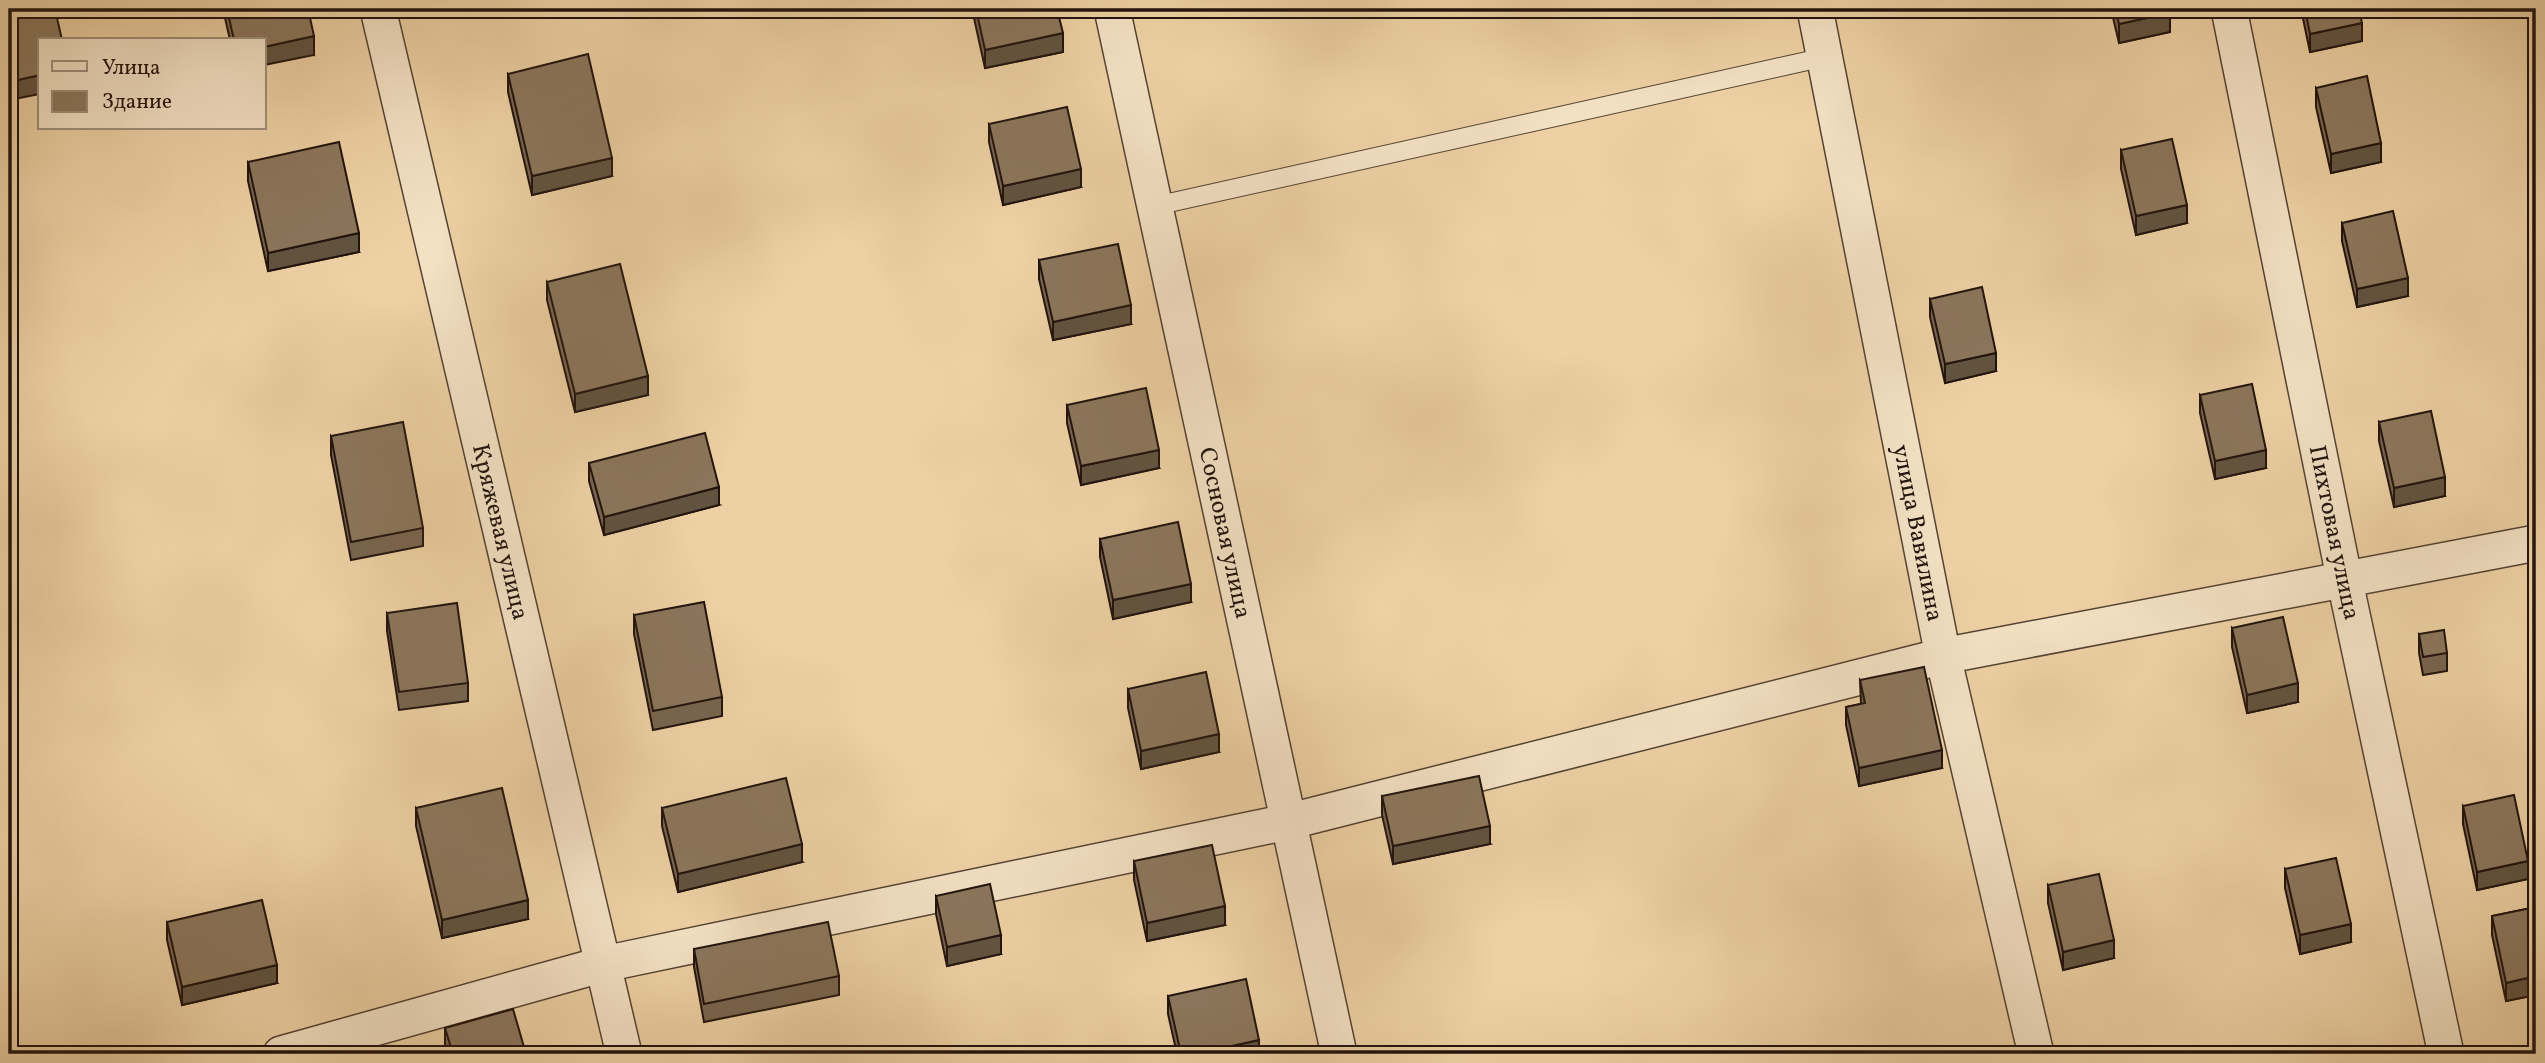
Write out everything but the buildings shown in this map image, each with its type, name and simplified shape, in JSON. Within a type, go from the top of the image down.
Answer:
[{"type":"street","name":"Кряжевая улица","points":[[378,9],[624,1054]]},
{"type":"street","name":"Сосновая улица","points":[[1112,9],[1339,1054]]},
{"type":"street","name":"улица Вавилина","points":[[1815,9],[1943,656],[2036,1054]]},
{"type":"street","name":"Пихтовая улица","points":[[2229,9],[2344,577],[2446,1054]]},
{"type":"street","points":[[281,1054],[604,964],[1287,822],[1943,656],[2344,577],[2536,543]]},
{"type":"lane","points":[[1155,206],[1825,57]]}]
